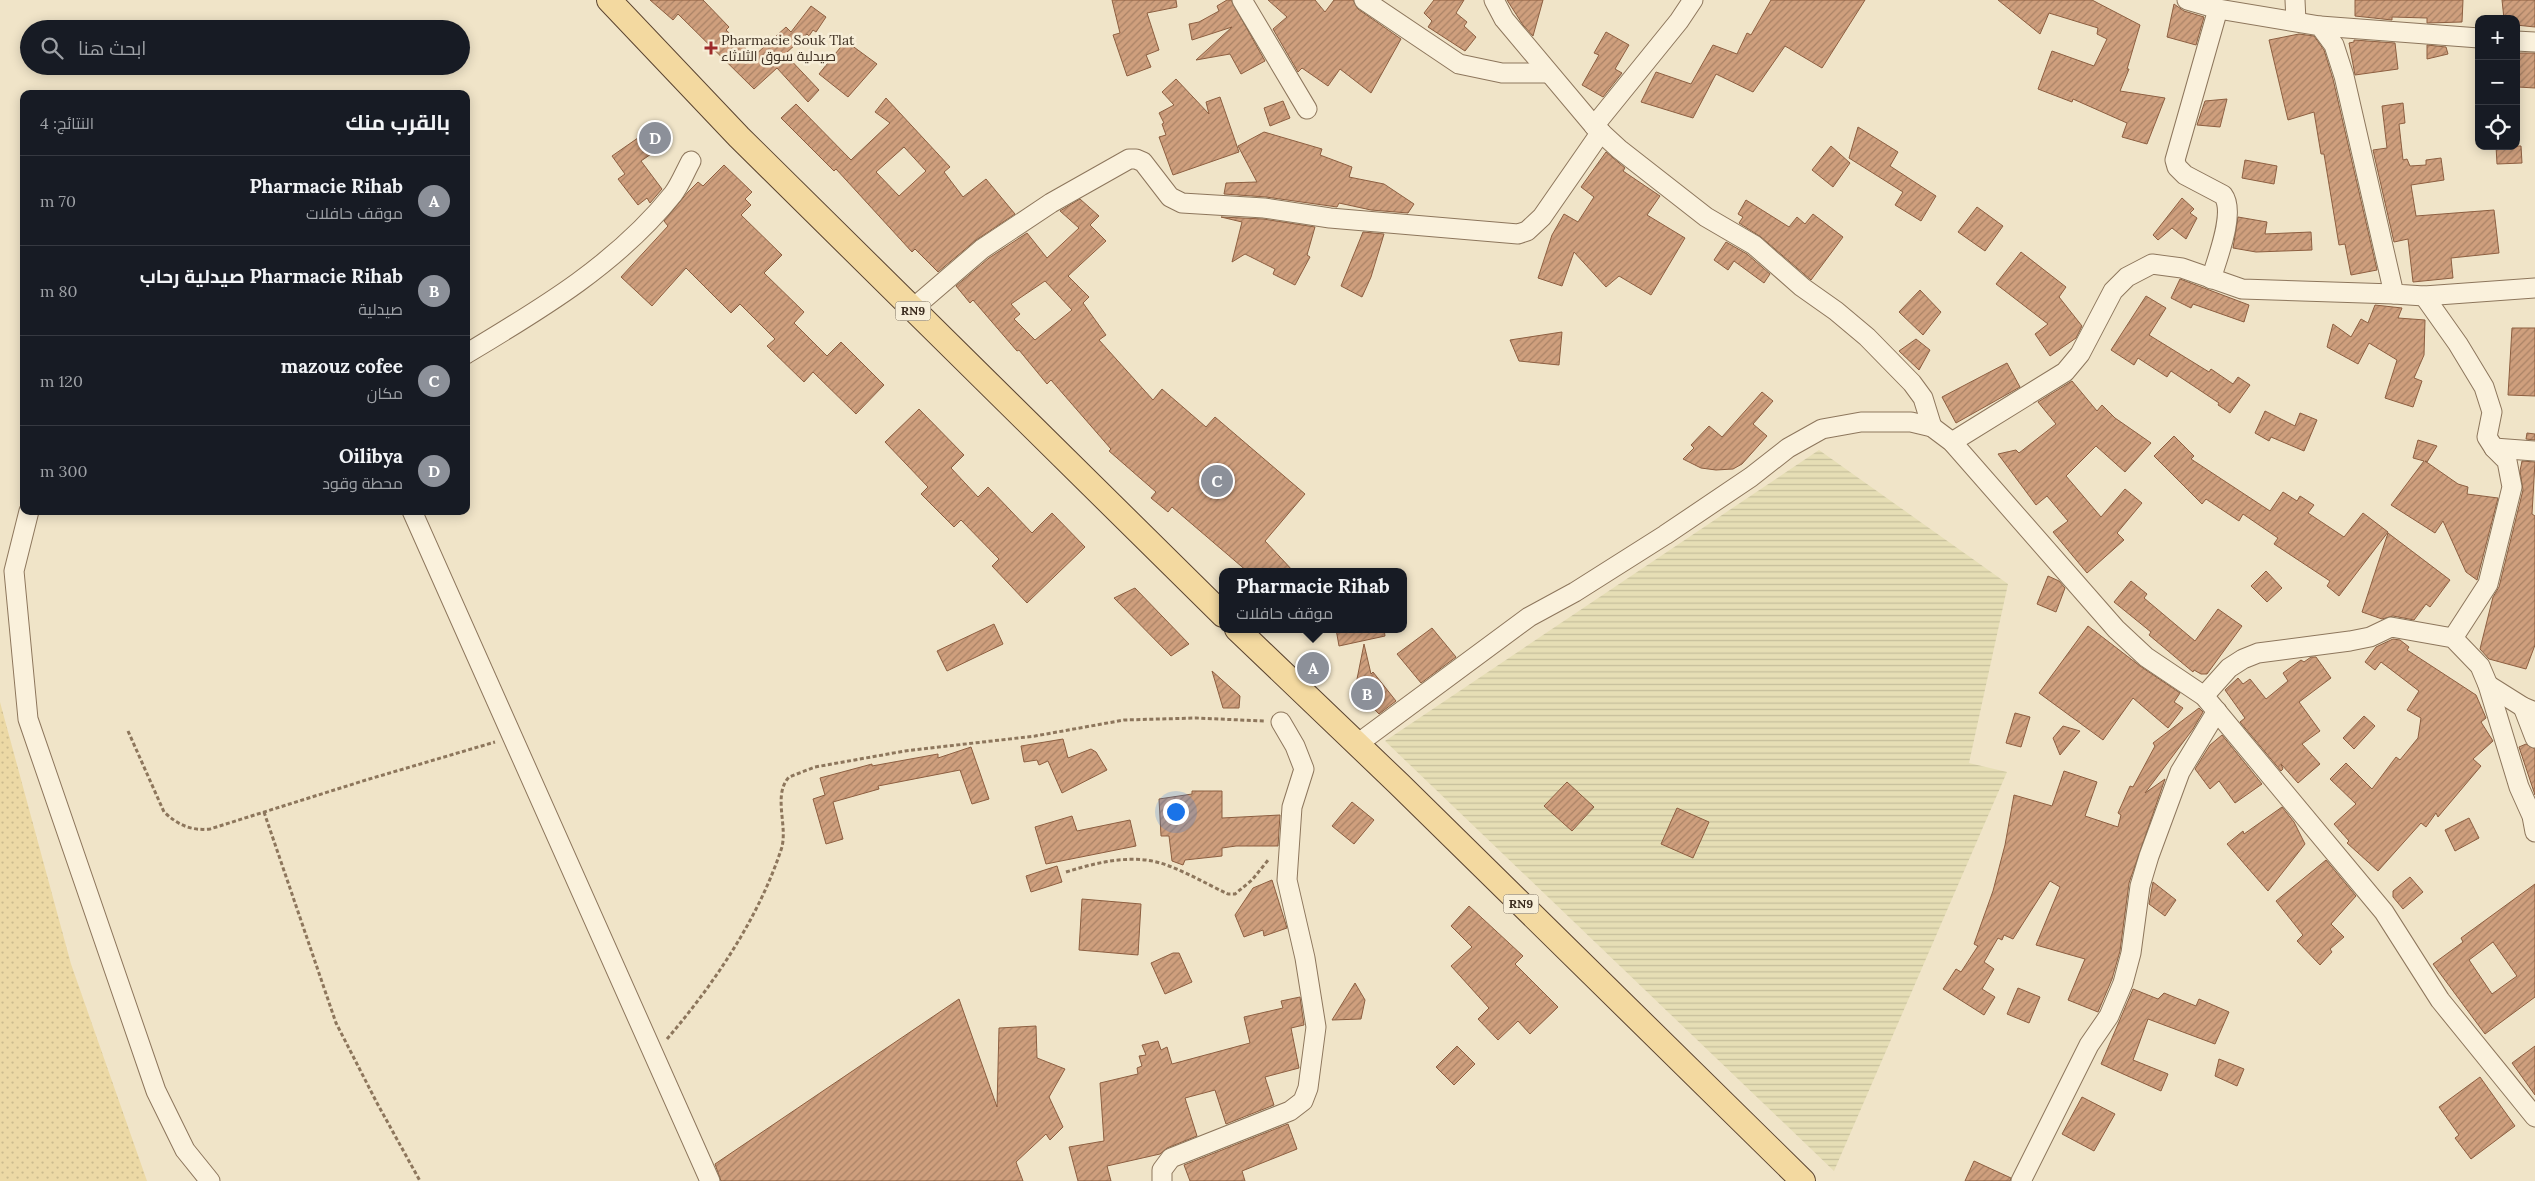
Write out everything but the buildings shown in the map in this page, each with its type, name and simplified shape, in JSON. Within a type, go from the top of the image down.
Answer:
[{"type":"main road","name":"RN9","points":[[609,0],[739,137],[912,310],[1219,611]]},
{"type":"main road","name":"RN9","points":[[1241,633],[1406,791],[1803,1181]]},
{"type":"street","points":[[1242,0],[1308,109]]},
{"type":"street","points":[[1364,0],[1459,64],[1502,74],[1548,73]]},
{"type":"street","points":[[1494,0],[1504,19],[1548,73],[1598,129],[1706,217],[1754,245],[1802,287],[1836,311],[1867,337],[1912,383],[1923,398],[1932,427]]},
{"type":"street","points":[[912,310],[982,249],[1051,203],[1129,159],[1143,162],[1170,197],[1182,203],[1246,206],[1330,218],[1518,234],[1528,231],[1542,217],[1598,129],[1693,0]]},
{"type":"street","points":[[2187,0],[2218,9],[2320,26],[2475,38]]},
{"type":"street","points":[[2295,0],[2296,21]]},
{"type":"street","points":[[2211,280],[2229,212],[2228,201],[2224,195],[2180,171],[2175,160],[2218,9]]},
{"type":"street","points":[[2320,26],[2334,45],[2344,76],[2394,294]]},
{"type":"street","points":[[2520,41],[2535,42]]},
{"type":"street","points":[[470,351],[595,272],[626,244],[674,193],[691,161]]},
{"type":"street","points":[[1952,442],[2065,372],[2080,354],[2113,291],[2136,271],[2152,264],[2166,264],[2242,289],[2424,296],[2535,288]]},
{"type":"street","points":[[2424,296],[2458,344],[2484,387],[2492,412],[2487,437],[2494,448],[2507,461],[2512,487],[2488,584],[2453,638]]},
{"type":"street","points":[[1356,745],[1529,617],[1575,592],[1680,525],[1797,444],[1822,429],[1861,422],[1911,422],[1932,427],[1952,442],[2116,629],[2146,656],[2204,696],[2384,912],[2440,1000],[2535,1118]]},
{"type":"street","points":[[2494,448],[2535,451]]},
{"type":"street","points":[[28,515],[14,571],[28,719],[156,1091],[184,1150],[210,1181]]},
{"type":"street","points":[[414,515],[710,1181]]},
{"type":"street","points":[[2204,696],[2229,668],[2243,659],[2258,653],[2350,641],[2370,637],[2391,627],[2453,638],[2480,666],[2488,685],[2519,787],[2532,816],[2535,832]]},
{"type":"street","points":[[2488,685],[2529,709],[2535,738]]},
{"type":"street","points":[[2021,1181],[2089,1045],[2108,1016],[2123,983],[2131,953],[2140,886],[2149,856],[2180,772],[2217,711]]},
{"type":"street","points":[[1162,1181],[1162,1170],[1171,1158],[1290,1111],[1303,1101],[1308,1088],[1316,1027],[1305,958],[1287,880],[1292,807],[1304,769],[1295,746],[1281,722]]},
{"type":"path","points":[[653,1055],[697,1002],[763,897],[782,848],[781,792],[789,777],[815,767],[896,753],[1035,736],[1124,720],[1196,718],[1281,722]]},
{"type":"path","points":[[128,731],[164,812],[174,821],[186,827],[204,830],[512,737]]},
{"type":"path","points":[[264,812],[336,1023],[420,1181]]},
{"type":"path","points":[[1066,872],[1096,862],[1147,860],[1178,871],[1228,894],[1235,894],[1252,880],[1270,857],[1289,855]]},
{"type":"shaded area","points":[[1819,450],[2008,584],[1969,763],[2007,772],[1834,1171],[1385,741]]},
{"type":"sand","points":[[0,702],[71,964],[147,1181],[0,1181]]},
{"type":"place","name":"Pharmacie Souk Tlat صيدلية سوق الثلاثاء","points":[[711,48]]},
{"type":"place","name":"Oilibya","points":[[655,138]]},
{"type":"place","name":"mazouz cofee","points":[[1217,481]]},
{"type":"place","name":"Pharmacie Rihab","points":[[1313,668]]},
{"type":"place","name":"Pharmacie Rihab صيدلية رحاب","points":[[1367,694]]}]
